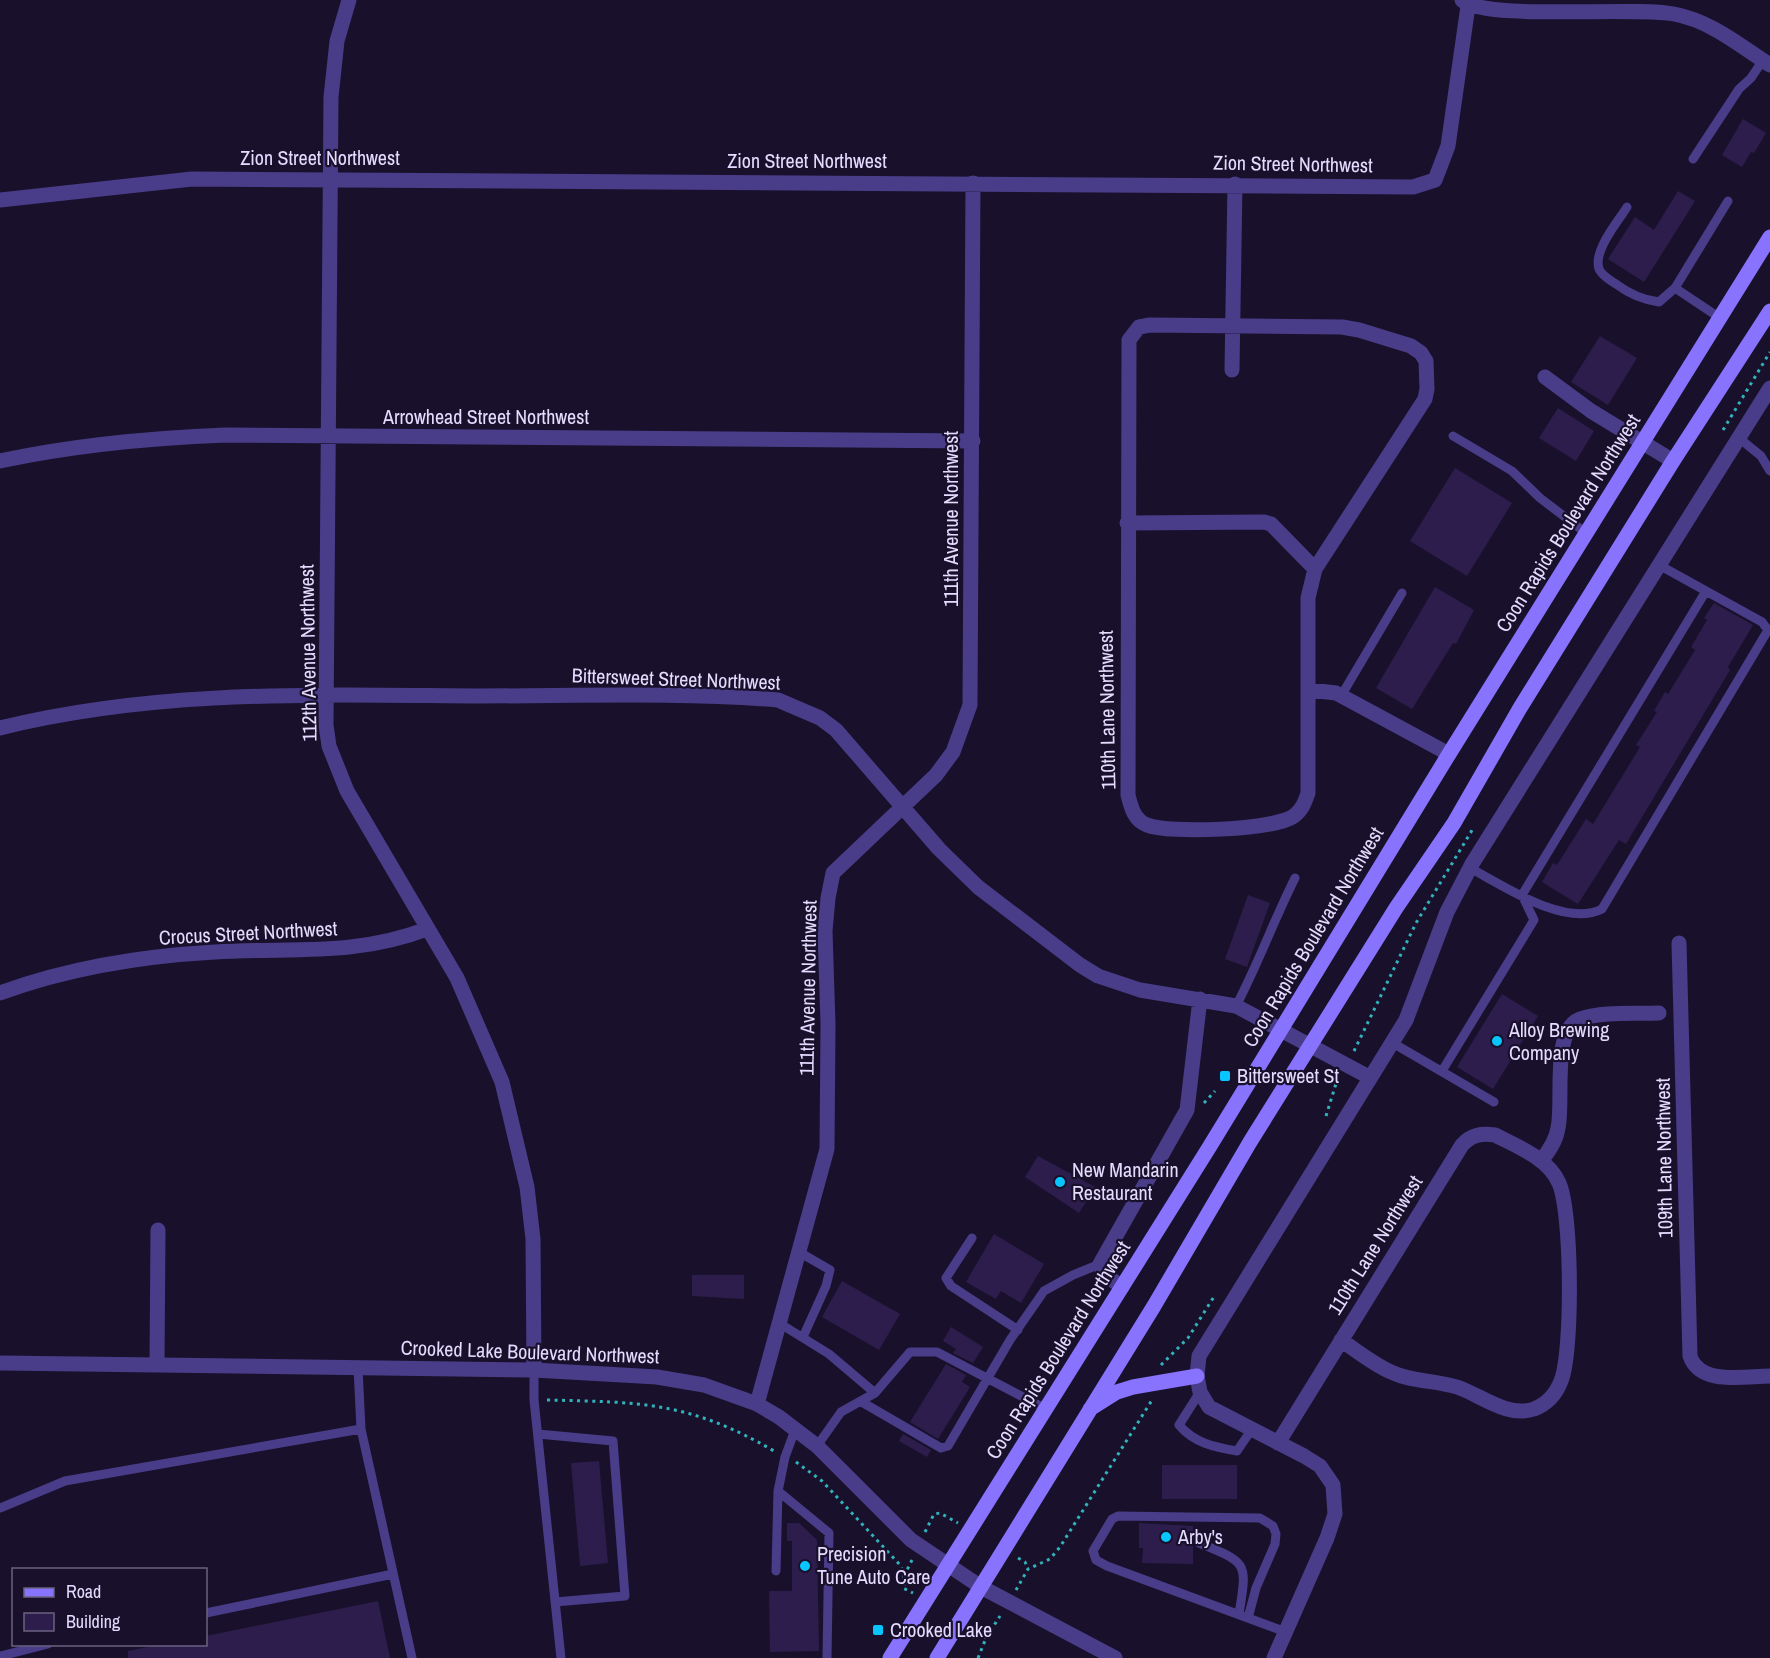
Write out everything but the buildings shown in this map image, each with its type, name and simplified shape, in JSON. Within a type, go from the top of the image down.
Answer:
[{"type":"main road","name":"Coon Rapids Boulevard Northwest","points":[[890,1658],[1122,1287],[1770,237]]},
{"type":"main road","points":[[937,1658],[1396,908],[1454,823],[1520,708],[1673,461],[1770,311]]},
{"type":"main road","points":[[1088,1410],[1118,1392],[1133,1387],[1197,1376]]},
{"type":"street","name":"112th Avenue Northwest","points":[[349,0],[337,41],[332,69],[327,695],[330,746],[337,770],[457,978],[501,1082],[517,1139],[527,1187],[533,1239],[534,1370]]},
{"type":"street","name":"Zion Street Northwest","points":[[0,200],[192,179],[1235,184],[1413,187],[1435,180],[1448,146],[1465,3]]},
{"type":"street","points":[[1465,3],[1496,10],[1641,10],[1673,14],[1694,19],[1716,29],[1768,64]]},
{"type":"street","name":"111th Avenue Northwest","points":[[757,1404],[827,1149],[828,1024],[825,931],[833,873],[904,807],[953,752],[970,705],[973,183]]},
{"type":"street","points":[[1232,370],[1235,184]]},
{"type":"street","name":"110th Lane Northwest","points":[[1150,325],[1359,330],[1411,346],[1421,353],[1426,361],[1425,399],[1315,569],[1308,598],[1310,690],[1308,793],[1304,805],[1295,816],[1282,822],[1236,829],[1159,828],[1146,825],[1137,819],[1128,795],[1127,523],[1129,340],[1132,332],[1138,327],[1150,325]]},
{"type":"street","points":[[1545,377],[1673,461]]},
{"type":"street","points":[[1274,1658],[1327,1538],[1335,1504],[1330,1477],[1320,1466],[1209,1407],[1200,1392],[1197,1376],[1199,1356],[1406,1020],[1447,912],[1470,868],[1770,388]]},
{"type":"street","name":"Arrowhead Street Northwest","points":[[0,461],[37,453],[170,438],[226,435],[973,441]]},
{"type":"street","points":[[1127,523],[1264,522],[1270,524],[1315,569]]},
{"type":"street","points":[[1310,690],[1341,696],[1449,754]]},
{"type":"street","name":"Bittersweet Street Northwest","points":[[0,728],[135,703],[185,698],[327,695],[778,700],[820,718],[836,730],[939,849],[978,887],[1080,965],[1098,976],[1140,990],[1236,1006],[1369,1077]]},
{"type":"street","name":"Crocus Street Northwest","points":[[0,993],[73,972],[121,963],[217,951],[340,950],[398,940],[427,929]]},
{"type":"street","name":"109th Lane Northwest","points":[[1679,943],[1690,1356],[1697,1370],[1710,1376],[1770,1376]]},
{"type":"street","points":[[1122,1287],[1104,1274],[1100,1264],[1187,1110],[1200,999]]},
{"type":"street","points":[[1341,1340],[1399,1376],[1457,1388],[1507,1409],[1532,1410],[1543,1405],[1555,1392],[1561,1380],[1568,1351],[1564,1196],[1551,1169],[1541,1161],[1551,1147],[1558,1128],[1563,1042],[1568,1027],[1574,1022],[1591,1016],[1659,1013]]},
{"type":"street","name":"110th Lane Northwest","points":[[1278,1443],[1468,1138],[1486,1134],[1495,1136],[1541,1161]]},
{"type":"street","points":[[157,1364],[158,1230]]},
{"type":"street","name":"Crooked Lake Boulevard Northwest","points":[[0,1363],[534,1370],[657,1377],[704,1385],[757,1404],[817,1446],[903,1533],[948,1566],[981,1587],[1115,1658]]},
{"type":"lane","points":[[1694,159],[1739,89],[1768,64]]},
{"type":"lane","points":[[1627,207],[1599,253],[1598,267],[1603,275],[1620,287],[1659,302],[1675,288],[1728,201]]},
{"type":"lane","points":[[1675,288],[1720,318]]},
{"type":"lane","points":[[1453,436],[1512,471],[1540,498],[1586,533]]},
{"type":"lane","points":[[1739,438],[1761,456],[1770,471]]},
{"type":"lane","points":[[1470,868],[1562,913],[1590,915],[1602,909],[1768,630],[1762,622],[1659,565]]},
{"type":"lane","points":[[1522,895],[1706,591]]},
{"type":"lane","points":[[1341,696],[1402,593]]},
{"type":"lane","points":[[1236,1006],[1258,963],[1269,931],[1296,878]]},
{"type":"lane","points":[[1442,1071],[1534,920],[1522,895]]},
{"type":"lane","points":[[1391,1042],[1494,1102]]},
{"type":"lane","points":[[972,1238],[946,1278],[951,1286],[1018,1330]]},
{"type":"lane","points":[[799,1252],[830,1270],[803,1338]]},
{"type":"lane","points":[[860,1401],[941,1448],[948,1446],[1044,1291],[1073,1275],[1100,1264]]},
{"type":"lane","points":[[779,1323],[830,1354],[875,1393]]},
{"type":"lane","points":[[817,1446],[841,1412],[875,1393],[910,1352],[937,1352],[1046,1409]]},
{"type":"lane","points":[[358,1368],[361,1429],[412,1658]]},
{"type":"lane","points":[[534,1370],[534,1400],[561,1658]]},
{"type":"lane","points":[[1200,1392],[1179,1425],[1189,1437],[1219,1448],[1237,1451],[1252,1430]]},
{"type":"lane","points":[[0,1508],[65,1481],[361,1429]]},
{"type":"lane","points":[[776,1571],[778,1491],[785,1456],[795,1430]]},
{"type":"lane","points":[[538,1434],[613,1441],[625,1596],[555,1602]]},
{"type":"lane","points":[[778,1491],[829,1533],[827,1658]]},
{"type":"lane","points":[[1243,1616],[1275,1544],[1276,1534],[1273,1526],[1260,1518],[1118,1516],[1112,1519],[1094,1551],[1096,1560],[1107,1566],[1286,1632]]},
{"type":"lane","points":[[1199,1543],[1234,1557],[1241,1565],[1245,1575],[1243,1616]]},
{"type":"lane","points":[[207,1613],[393,1574]]},
{"type":"lane","points":[[0,1652],[1,1657],[41,1646]]},
{"type":"path","points":[[1322,1123],[1330,1106],[1335,1081]]},
{"type":"path","points":[[1159,1373],[1160,1366],[1188,1338],[1219,1289]]},
{"type":"path","points":[[1029,1569],[1050,1559],[1060,1547],[1156,1395]]},
{"type":"path","points":[[534,1400],[628,1401],[671,1408],[718,1422],[801,1464],[822,1481],[901,1566],[905,1582],[903,1588]]},
{"type":"path","points":[[978,1658],[990,1632]]},
{"type":"place","name":"Alloy Brewing Company","points":[[1497,1041]]},
{"type":"place","name":"Bittersweet St","points":[[1225,1076]]},
{"type":"place","name":"New Mandarin Restaurant","points":[[1060,1182]]},
{"type":"place","name":"Arby's","points":[[1166,1537]]},
{"type":"place","name":"Precision Tune Auto Care","points":[[805,1566]]},
{"type":"place","name":"Crooked Lake","points":[[878,1630]]}]
